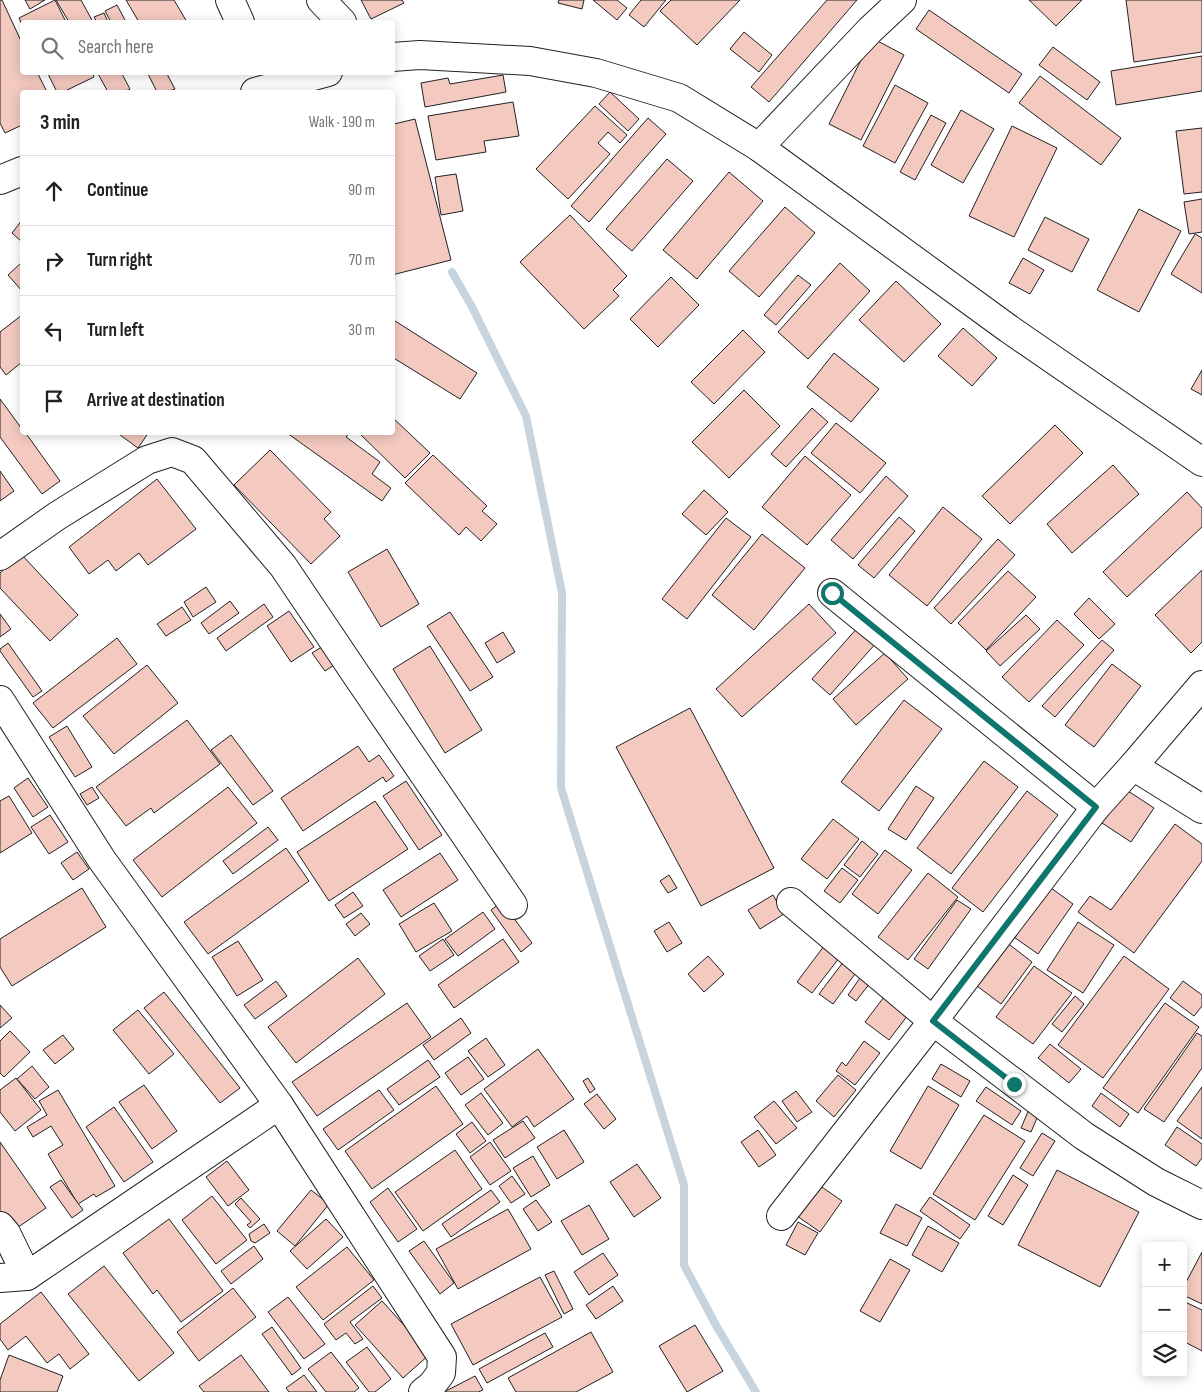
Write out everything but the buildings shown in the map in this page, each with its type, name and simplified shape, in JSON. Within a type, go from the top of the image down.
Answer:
[{"type":"street","points":[[230,0],[239,20]]},
{"type":"street","points":[[321,0],[340,20]]},
{"type":"street","points":[[759,147],[870,30],[902,0]]},
{"type":"street","points":[[395,58],[420,54],[530,62],[596,73],[678,98],[759,147],[1009,329],[1202,462]]},
{"type":"street","points":[[264,84],[312,75]]},
{"type":"street","points":[[0,180],[20,172]]},
{"type":"street","points":[[0,556],[58,516],[147,460],[172,452],[193,460],[283,566],[514,905]]},
{"type":"street","points":[[832,593],[1096,807]]},
{"type":"street","points":[[780,1216],[933,1021],[1096,807],[1202,685]]},
{"type":"street","points":[[0,700],[102,860],[279,1105],[442,1357],[441,1373],[424,1392]]},
{"type":"street","points":[[1133,766],[1202,809]]},
{"type":"street","points":[[791,902],[933,1021],[1084,1136],[1156,1182],[1202,1205]]},
{"type":"street","points":[[0,1278],[27,1276],[279,1105]]},
{"type":"street","points":[[0,1226],[6,1233],[27,1276]]},
{"type":"waterway","points":[[452,272],[471,305],[526,416],[562,593],[561,788],[684,1185],[684,1265],[717,1327],[756,1392]]},
{"type":"route","points":[[832,593],[1096,807],[933,1021],[1014,1084]]}]
